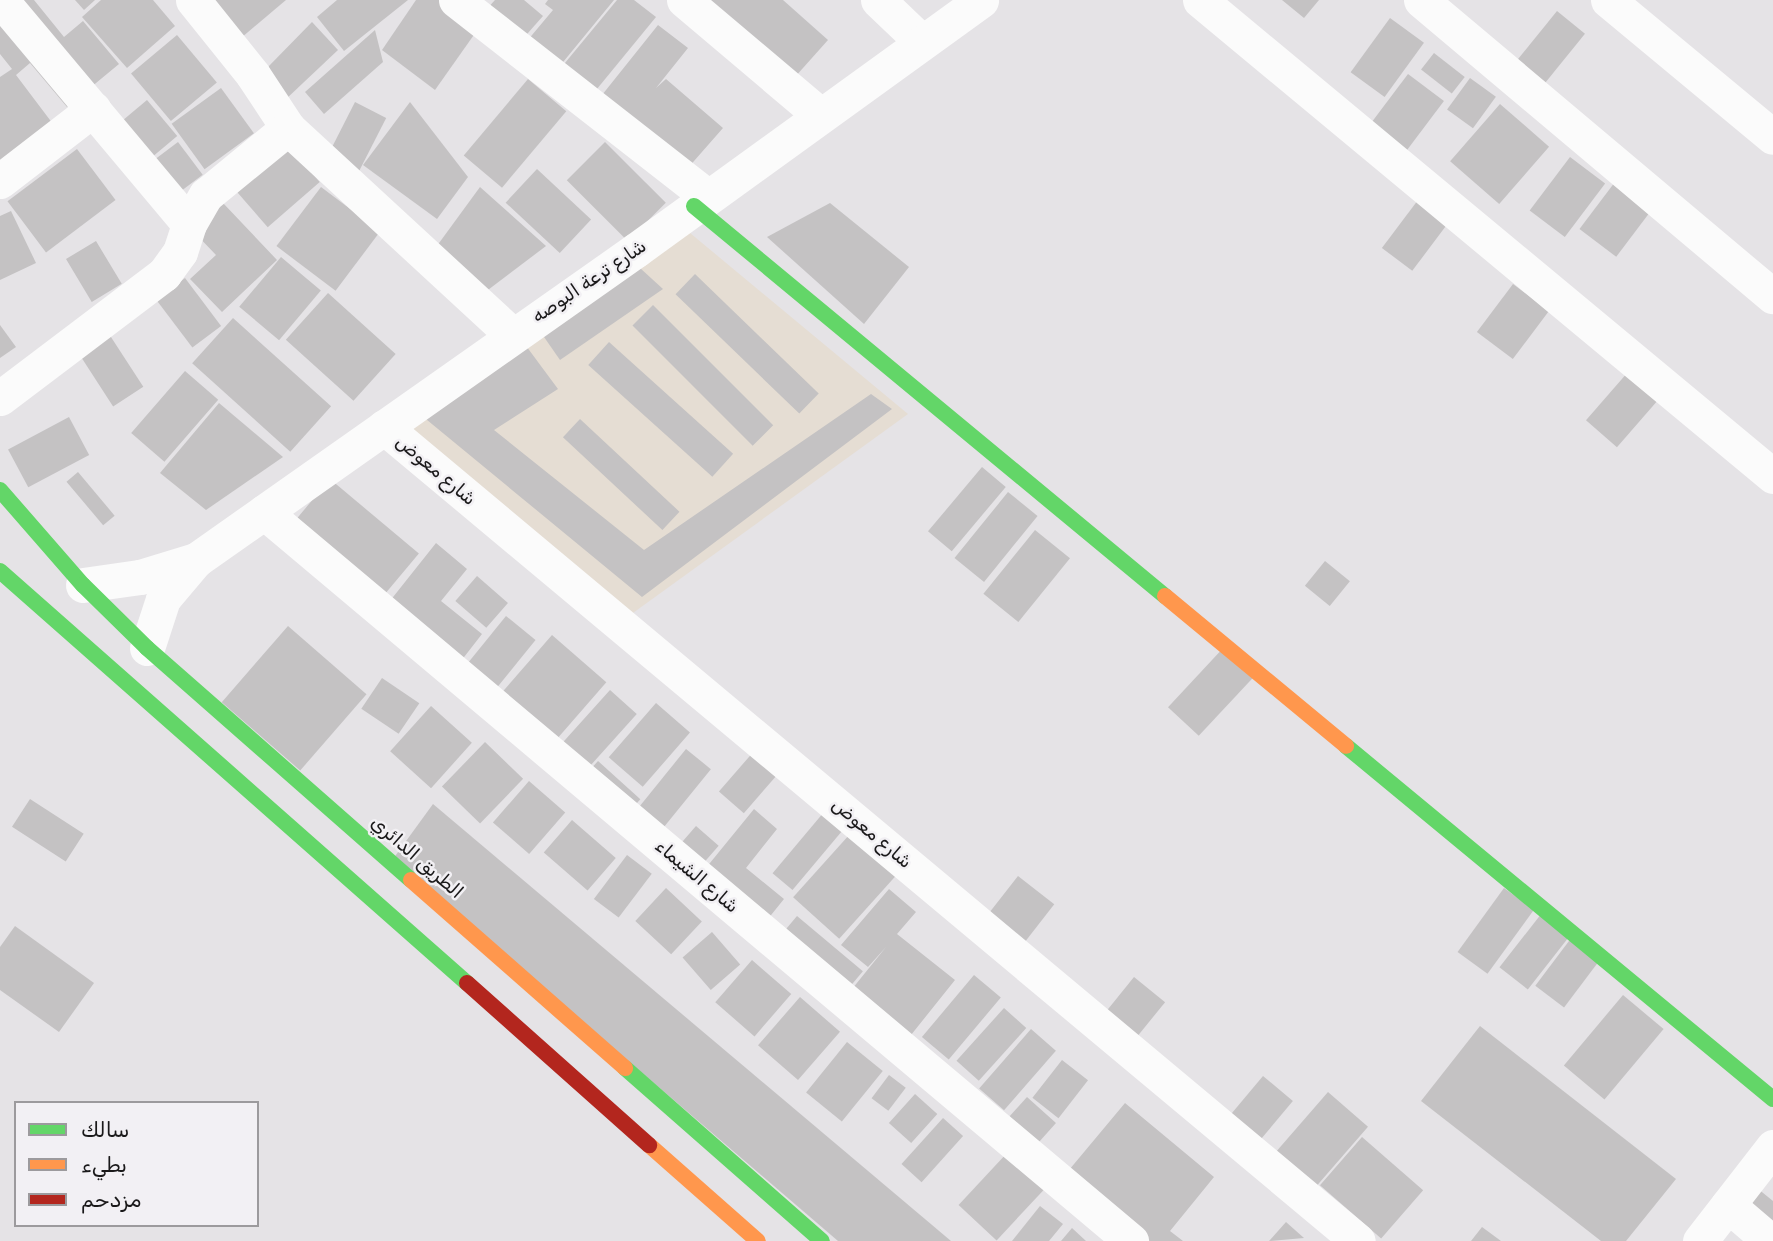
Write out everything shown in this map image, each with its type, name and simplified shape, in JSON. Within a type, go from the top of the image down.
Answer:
[{"type":"main road","points":[[700,201],[1773,1099]]},
{"type":"main road","name":"الطريق الدائري","points":[[0,489],[83,585],[147,648],[822,1241]]},
{"type":"main road","points":[[0,572],[758,1241]]},
{"type":"street","points":[[1,0],[189,224]]},
{"type":"street","points":[[193,0],[253,75],[288,128],[511,334]]},
{"type":"street","points":[[456,0],[700,201]]},
{"type":"street","points":[[684,0],[820,115]]},
{"type":"street","points":[[878,0],[922,42]]},
{"type":"street","name":"شارع ترعة البوصه","points":[[196,560],[981,0]]},
{"type":"street","points":[[1200,0],[1773,476]]},
{"type":"street","points":[[1421,0],[1773,296]]},
{"type":"street","points":[[1608,0],[1773,137]]},
{"type":"street","points":[[0,181],[93,108]]},
{"type":"street","points":[[0,398],[164,274],[180,252],[189,224],[206,195],[288,128]]},
{"type":"street","name":"شارع معوض","points":[[384,426],[1358,1241]]},
{"type":"street","name":"شارع الشيماء","points":[[264,512],[1131,1241]]},
{"type":"street","points":[[83,585],[140,576],[196,560]]},
{"type":"street","points":[[147,648],[163,599],[196,560]]},
{"type":"street","points":[[1700,1241],[1773,1147]]},
{"type":"street","points":[[1728,1205],[1770,1241]]},
{"type":"shaded area","points":[[678,223],[908,414],[626,618],[386,426]]},
{"type":"building","points":[[0,0],[34,0],[64,37],[83,21],[119,64],[67,107],[30,63],[16,75],[53,124],[0,163],[0,77],[12,69],[0,54]]},
{"type":"building","points":[[75,0],[95,0],[84,10]]},
{"type":"building","points":[[101,0],[153,0],[175,26],[127,68],[82,17]]},
{"type":"building","points":[[208,0],[286,0],[241,38]]},
{"type":"building","points":[[337,0],[408,0],[344,51],[317,17]]},
{"type":"building","points":[[416,0],[451,0],[483,22],[435,90],[382,50]]},
{"type":"building","points":[[495,0],[524,0],[543,16],[520,42],[485,11]]},
{"type":"building","points":[[548,0],[614,0],[559,67],[527,41],[553,10],[545,4]]},
{"type":"building","points":[[617,0],[634,0],[656,17],[592,95],[560,69]]},
{"type":"building","points":[[670,0],[783,0],[828,40],[778,96]]},
{"type":"building","points":[[1282,0],[1319,0],[1304,18]]},
{"type":"building","points":[[1557,11],[1585,34],[1543,85],[1515,62]]},
{"type":"building","points":[[1390,18],[1424,43],[1385,97],[1351,72]]},
{"type":"building","points":[[312,22],[338,50],[285,100],[267,68]]},
{"type":"building","points":[[658,25],[688,48],[656,88],[666,79],[723,128],[687,169],[598,100]]},
{"type":"building","points":[[375,30],[383,62],[324,114],[305,92]]},
{"type":"building","points":[[177,35],[217,82],[171,121],[131,74]]},
{"type":"building","points":[[1434,53],[1465,77],[1452,94],[1421,70]]},
{"type":"building","points":[[1408,74],[1444,101],[1404,154],[1368,127]]},
{"type":"building","points":[[1470,78],[1496,97],[1473,128],[1447,110]]},
{"type":"building","points":[[528,79],[566,111],[502,188],[464,156]]},
{"type":"building","points":[[221,88],[254,133],[205,169],[172,124]]},
{"type":"building","points":[[147,100],[177,136],[129,176],[99,140]]},
{"type":"building","points":[[355,102],[386,118],[358,174],[326,158]]},
{"type":"building","points":[[410,102],[468,177],[437,219],[363,165]]},
{"type":"building","points":[[1500,104],[1549,147],[1499,204],[1450,161]]},
{"type":"building","points":[[178,142],[203,175],[173,197],[148,164]]},
{"type":"building","points":[[285,142],[320,182],[268,227],[233,187]]},
{"type":"building","points":[[605,142],[666,203],[628,241],[567,180]]},
{"type":"building","points":[[77,149],[116,200],[46,252],[8,201]]},
{"type":"building","points":[[1570,157],[1605,183],[1565,237],[1530,211]]},
{"type":"building","points":[[537,169],[591,219],[560,253],[506,203]]},
{"type":"building","points":[[1618,178],[1655,206],[1616,257],[1579,229]]},
{"type":"building","points":[[321,187],[380,232],[336,291],[276,246]]},
{"type":"building","points":[[480,187],[546,246],[480,296],[431,254]]},
{"type":"building","points":[[1418,200],[1448,223],[1412,271],[1382,248]]},
{"type":"building","points":[[223,203],[277,260],[222,312],[190,279],[216,255],[193,231]]},
{"type":"building","points":[[830,203],[909,267],[864,324],[767,237]]},
{"type":"building","points":[[11,211],[36,263],[0,280],[0,216]]},
{"type":"building","points":[[96,241],[122,284],[92,302],[66,259]]},
{"type":"building","points":[[281,257],[321,290],[279,340],[239,307]]},
{"type":"building","points":[[640,268],[663,289],[560,360],[535,324]]},
{"type":"building","points":[[695,274],[819,393],[799,414],[676,294]]},
{"type":"building","points":[[185,278],[221,326],[192,348],[156,300]]},
{"type":"building","points":[[1513,284],[1549,311],[1513,359],[1477,332]]},
{"type":"building","points":[[328,293],[396,354],[353,401],[286,340]]},
{"type":"building","points":[[653,305],[773,425],[753,446],[632,326]]},
{"type":"building","points":[[233,318],[331,406],[290,452],[192,363]]},
{"type":"building","points":[[0,325],[16,347],[0,358]]},
{"type":"building","points":[[109,334],[143,387],[113,406],[79,354]]},
{"type":"building","points":[[518,335],[558,389],[494,430],[644,550],[871,394],[892,409],[642,597],[421,415]]},
{"type":"building","points":[[609,342],[733,454],[712,477],[588,365]]},
{"type":"building","points":[[185,371],[218,400],[164,462],[131,433]]},
{"type":"building","points":[[1628,372],[1659,399],[1617,447],[1586,420]]},
{"type":"building","points":[[219,403],[283,457],[206,510],[160,473]]},
{"type":"building","points":[[69,417],[89,455],[28,487],[8,449]]},
{"type":"building","points":[[580,419],[679,512],[662,530],[563,437]]},
{"type":"building","points":[[982,467],[1006,487],[952,551],[928,531]]},
{"type":"building","points":[[78,472],[115,516],[103,525],[67,482]]},
{"type":"building","points":[[330,479],[419,554],[372,609],[283,535]]},
{"type":"building","points":[[1008,492],[1038,516],[984,582],[955,558]]},
{"type":"building","points":[[1035,530],[1070,558],[1018,622],[983,594]]},
{"type":"building","points":[[436,543],[467,569],[441,601],[482,634],[447,679],[374,621]]},
{"type":"building","points":[[1325,561],[1350,581],[1330,606],[1305,586]]},
{"type":"building","points":[[477,576],[508,603],[486,628],[455,601]]},
{"type":"building","points":[[506,616],[536,640],[494,691],[464,667]]},
{"type":"building","points":[[288,626],[366,694],[300,770],[222,702]]},
{"type":"building","points":[[552,635],[606,682],[556,740],[501,693]]},
{"type":"building","points":[[1226,645],[1257,674],[1199,736],[1168,707]]},
{"type":"building","points":[[382,678],[419,703],[399,734],[361,709]]},
{"type":"building","points":[[610,690],[637,714],[587,770],[560,746]]},
{"type":"building","points":[[656,703],[690,733],[643,787],[609,757]]},
{"type":"building","points":[[431,706],[472,743],[431,788],[390,751]]},
{"type":"building","points":[[485,742],[523,779],[480,823],[442,787]]},
{"type":"building","points":[[686,749],[711,769],[661,831],[636,811]]},
{"type":"building","points":[[755,750],[780,772],[744,813],[719,792]]},
{"type":"building","points":[[598,761],[640,799],[618,824],[575,786]]},
{"type":"building","points":[[529,781],[565,812],[529,854],[493,823]]},
{"type":"building","points":[[30,799],[84,834],[66,862],[12,827]]},
{"type":"building","points":[[433,804],[951,1241],[838,1241],[393,859]]},
{"type":"building","points":[[754,809],[777,829],[746,868],[784,899],[754,936],[692,885]]},
{"type":"building","points":[[824,812],[844,829],[792,890],[773,873]]},
{"type":"building","points":[[572,820],[616,858],[588,891],[544,852]]},
{"type":"building","points":[[696,826],[719,846],[692,877],[669,857]]},
{"type":"building","points":[[850,834],[896,875],[839,939],[793,897]]},
{"type":"building","points":[[627,855],[652,874],[619,918],[594,899]]},
{"type":"building","points":[[1018,876],[1054,904],[1017,952],[980,924]]},
{"type":"building","points":[[666,888],[702,921],[671,954],[635,921]]},
{"type":"building","points":[[1504,888],[1534,910],[1487,974],[1458,952]]},
{"type":"building","points":[[889,889],[916,912],[897,934],[955,980],[907,1040],[848,994],[886,947],[868,967],[841,945]]},
{"type":"building","points":[[1545,909],[1573,931],[1528,989],[1499,967]]},
{"type":"building","points":[[797,916],[863,971],[834,1006],[768,950]]},
{"type":"building","points":[[15,926],[94,983],[59,1032],[0,990],[0,947]]},
{"type":"building","points":[[712,932],[740,964],[711,990],[683,958]]},
{"type":"building","points":[[1572,937],[1601,959],[1564,1007],[1535,986]]},
{"type":"building","points":[[752,960],[791,994],[755,1036],[715,1002]]},
{"type":"building","points":[[974,975],[1001,997],[949,1060],[922,1037]]},
{"type":"building","points":[[1134,977],[1165,1002],[1133,1042],[1102,1017]]},
{"type":"building","points":[[1623,995],[1664,1029],[1604,1100],[1564,1065]]},
{"type":"building","points":[[800,997],[840,1032],[798,1080],[758,1045]]},
{"type":"building","points":[[1004,1008],[1026,1028],[979,1081],[956,1061]]},
{"type":"building","points":[[1480,1026],[1676,1179],[1626,1241],[1601,1241],[1421,1101]]},
{"type":"building","points":[[1031,1029],[1056,1051],[1004,1110],[979,1089]]},
{"type":"building","points":[[847,1042],[883,1071],[842,1121],[806,1093]]},
{"type":"building","points":[[1062,1060],[1088,1080],[1058,1118],[1032,1098]]},
{"type":"building","points":[[889,1075],[906,1088],[888,1111],[872,1098]]},
{"type":"building","points":[[1263,1076],[1293,1101],[1255,1146],[1225,1121]]},
{"type":"building","points":[[1328,1092],[1368,1127],[1309,1195],[1269,1160]]},
{"type":"building","points":[[915,1094],[937,1114],[911,1143],[889,1123]]},
{"type":"building","points":[[1027,1097],[1056,1123],[1039,1142],[1010,1116]]},
{"type":"building","points":[[1125,1103],[1214,1177],[1170,1231],[1183,1241],[1130,1241],[1059,1182]]},
{"type":"building","points":[[943,1118],[963,1136],[922,1182],[902,1164]]},
{"type":"building","points":[[1362,1137],[1423,1190],[1381,1238],[1320,1185]]},
{"type":"building","points":[[1007,1153],[1045,1188],[997,1240],[959,1205]]},
{"type":"building","points":[[1752,1184],[1773,1201],[1773,1236],[1735,1205]]},
{"type":"building","points":[[1040,1206],[1063,1224],[1049,1241],[1012,1241]]},
{"type":"building","points":[[1286,1222],[1304,1238],[1269,1241]]},
{"type":"building","points":[[1482,1227],[1501,1241],[1471,1241]]},
{"type":"building","points":[[1072,1228],[1086,1241],[1061,1241]]},
{"type":"traffic: fast","points":[[694,206],[1165,596]]},
{"type":"traffic: fast","points":[[0,490],[83,585],[147,648],[411,880]]},
{"type":"traffic: fast","points":[[0,571],[467,983]]},
{"type":"traffic: fast","points":[[1346,746],[1773,1099]]},
{"type":"traffic: fast","points":[[625,1068],[822,1241]]},
{"type":"traffic: slow","points":[[1165,596],[1346,746]]},
{"type":"traffic: slow","points":[[411,880],[625,1068]]},
{"type":"traffic: slow","points":[[649,1145],[758,1241]]},
{"type":"traffic: jam","points":[[467,983],[649,1145]]}]
